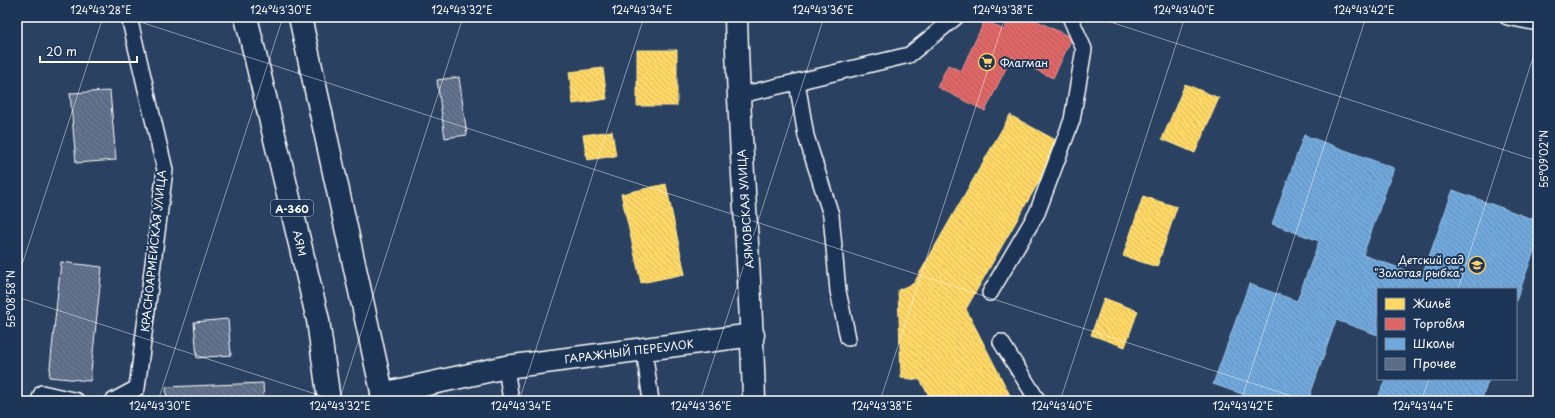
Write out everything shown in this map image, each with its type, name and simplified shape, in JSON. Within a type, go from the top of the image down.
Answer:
[{"type":"main road","name":"АЯМ","points":[[246,17],[318,320],[329,401]]},
{"type":"main road","points":[[300,17],[383,398]]},
{"type":"main road","name":"АЯМОВСКАЯ УЛИЦА","points":[[736,17],[738,96],[753,335],[754,401]]},
{"type":"main road","name":"ГАРАЖНЫЙ ПЕРЕУЛОК","points":[[383,398],[506,367],[753,335]]},
{"type":"lane","name":"КРАСНОАРМЕЙСКАЯ УЛИЦА","points":[[113,401],[137,388],[164,170],[129,17]]},
{"type":"lane","points":[[738,96],[910,55],[956,17]]},
{"type":"lane","points":[[990,293],[1037,213],[1072,120],[1084,50],[1070,17]]},
{"type":"lane","points":[[1507,17],[1538,23]]},
{"type":"lane","points":[[796,82],[806,136],[831,215],[838,291],[848,338]]},
{"type":"lane","points":[[1001,342],[1038,401]]},
{"type":"lane","points":[[644,349],[651,401]]},
{"type":"lane","points":[[506,367],[511,401]]},
{"type":"lane","points":[[39,401],[42,393],[77,401]]},
{"type":"building: Жильё","points":[[637,50],[677,50],[677,106],[637,106]]},
{"type":"building: Жильё","points":[[603,68],[607,99],[573,104],[569,72]]},
{"type":"building: Жильё","points":[[1185,84],[1219,98],[1195,153],[1162,139]]},
{"type":"building: Жильё","points":[[1010,115],[1061,143],[966,309],[1013,401],[932,401],[920,380],[901,378],[898,290],[914,283]]},
{"type":"building: Жильё","points":[[612,131],[616,156],[587,160],[583,135]]},
{"type":"building: Жильё","points":[[666,184],[685,274],[641,283],[621,194]]},
{"type":"building: Жильё","points":[[1143,196],[1177,207],[1157,267],[1123,256]]},
{"type":"building: Жильё","points":[[1104,298],[1138,311],[1125,347],[1091,335]]},
{"type":"building: Торговля","name":"Флагман","points":[[1010,17],[1029,17],[1072,38],[1053,78],[1011,58],[985,111],[937,87],[948,65],[961,71],[985,20],[1004,30]]},
{"type":"building: Школы","name":"Детский сад \"Золотая рыбка\"","points":[[1304,135],[1394,168],[1363,255],[1422,276],[1453,190],[1538,221],[1538,240],[1517,298],[1517,288],[1377,288],[1377,335],[1336,320],[1308,401],[1262,401],[1213,384],[1249,284],[1297,301],[1319,241],[1272,224]]},
{"type":"building: Школы","points":[[1385,380],[1489,380],[1481,401],[1377,401]]},
{"type":"building: Прочее","points":[[459,77],[467,135],[445,138],[437,80]]},
{"type":"building: Прочее","points":[[110,91],[116,160],[76,163],[70,93]]},
{"type":"building: Прочее","points":[[61,262],[102,267],[90,381],[49,377]]},
{"type":"building: Прочее","points":[[228,319],[231,355],[197,358],[194,322]]},
{"type":"building: Прочее","points":[[263,383],[264,401],[167,401],[166,387]]},
{"type":"place","name":"Флагман","points":[[987,62]]},
{"type":"place","name":"Детский сад \"Золотая рыбка\"","points":[[1477,265]]}]
